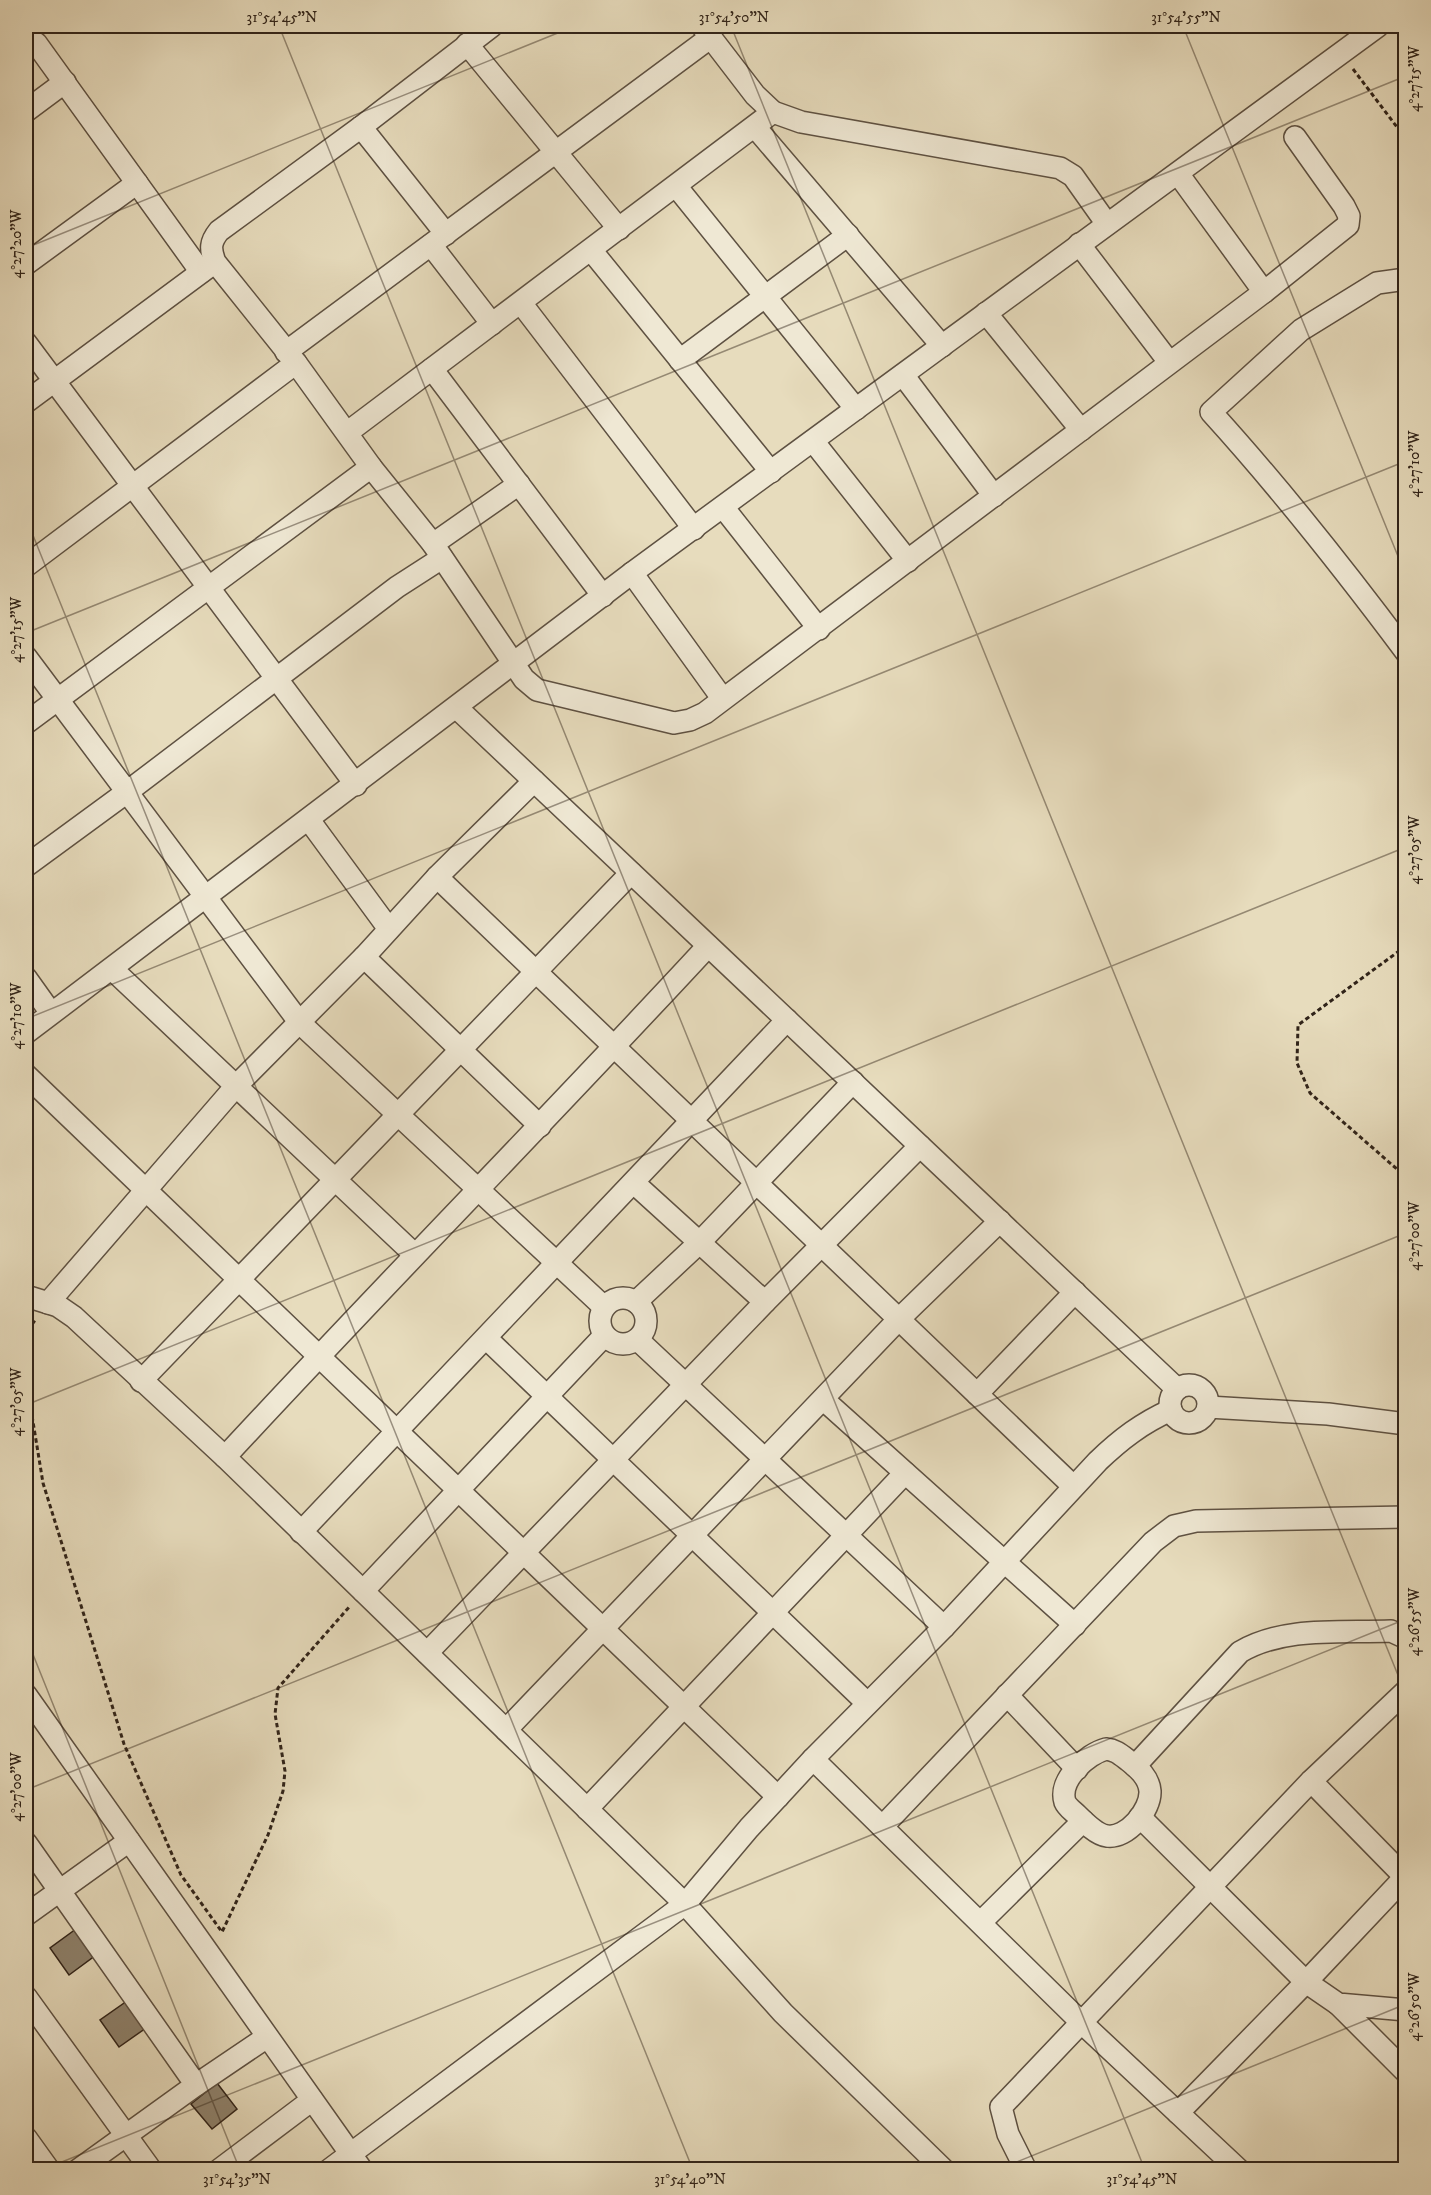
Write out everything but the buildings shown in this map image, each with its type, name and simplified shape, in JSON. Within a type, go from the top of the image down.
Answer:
[{"type":"street","points":[[26,402],[208,267],[212,239],[219,231],[361,127],[492,26]]},
{"type":"street","points":[[26,1033],[356,785],[632,573],[1378,26]]},
{"type":"street","points":[[26,566],[132,485],[438,239],[556,152],[707,31],[755,95],[773,112],[801,122],[1060,168],[1073,176],[1107,224]]},
{"type":"street","points":[[36,43],[137,183],[208,267],[291,357],[348,432],[371,467],[437,551],[524,679],[537,690],[674,723],[698,716],[819,629],[1348,225],[1348,216],[1344,206],[1295,137]]},
{"type":"street","points":[[467,44],[619,229]]},
{"type":"street","points":[[26,111],[64,82]]},
{"type":"street","points":[[348,432],[773,112]]},
{"type":"street","points":[[361,127],[438,239],[492,324]]},
{"type":"street","points":[[755,127],[942,346]]},
{"type":"street","points":[[1179,174],[1264,291]]},
{"type":"street","points":[[26,264],[137,183]]},
{"type":"street","points":[[676,186],[856,409]]},
{"type":"street","points":[[680,360],[764,295],[848,235]]},
{"type":"street","points":[[1079,244],[1169,362]]},
{"type":"street","points":[[591,250],[771,472]]},
{"type":"street","points":[[1406,279],[1377,283],[1301,330],[1211,412],[1262,468],[1336,559],[1406,652]]},
{"type":"street","points":[[521,303],[694,529]]},
{"type":"street","points":[[986,313],[1081,430]]},
{"type":"street","points":[[26,343],[356,785]]},
{"type":"street","points":[[432,369],[603,596]]},
{"type":"street","points":[[903,375],[994,496]]},
{"type":"street","points":[[813,441],[908,561]]},
{"type":"street","points":[[26,723],[371,467]]},
{"type":"street","points":[[26,866],[397,586],[519,484]]},
{"type":"street","points":[[723,507],[819,629]]},
{"type":"street","points":[[632,573],[722,698]]},
{"type":"street","points":[[26,657],[300,1023],[604,1307]]},
{"type":"street","points":[[457,708],[1177,1389]]},
{"type":"street","points":[[48,1303],[236,1086],[364,957],[437,877],[534,781]]},
{"type":"street","points":[[309,820],[389,929]]},
{"type":"street","points":[[141,1381],[462,1051],[631,873]]},
{"type":"street","points":[[437,877],[1073,1486]]},
{"type":"street","points":[[225,1457],[414,1254],[540,1126],[708,946]]},
{"type":"street","points":[[364,957],[540,1126]]},
{"type":"street","points":[[112,969],[414,1254]]},
{"type":"street","points":[[26,978],[51,1013]]},
{"type":"street","points":[[301,1532],[395,1431],[693,1122],[787,1020]]},
{"type":"street","points":[[26,1075],[238,1282],[778,1797]]},
{"type":"street","points":[[636,1302],[699,1243],[853,1082]]},
{"type":"street","points":[[427,1653],[765,1302],[920,1146]]},
{"type":"street","points":[[634,1183],[765,1302]]},
{"type":"street","points":[[506,1730],[764,1458],[824,1400],[899,1319],[1000,1221]]},
{"type":"street","points":[[977,1394],[1075,1292]]},
{"type":"street","points":[[26,1296],[48,1303],[74,1317],[225,1457],[685,1904],[783,2013],[944,2169]]},
{"type":"street","points":[[625,1298],[636,1302],[645,1313],[646,1327],[638,1340],[627,1345],[614,1343],[604,1335],[600,1326],[604,1307],[614,1300],[625,1298]]},
{"type":"street","points":[[363,1591],[604,1335]]},
{"type":"street","points":[[486,1338],[614,1458],[867,1703]]},
{"type":"street","points":[[638,1340],[944,1628]]},
{"type":"street","points":[[1185,1385],[1195,1385],[1207,1398],[1208,1407],[1204,1416],[1196,1422],[1186,1422],[1177,1418],[1171,1410],[1171,1398],[1177,1389],[1185,1385]]},
{"type":"street","points":[[824,1400],[1075,1625]]},
{"type":"street","points":[[1208,1407],[1328,1414],[1406,1424]]},
{"type":"street","points":[[329,2169],[356,2162],[685,1904],[813,1759],[944,1628],[1073,1486],[1123,1437],[1145,1421],[1171,1410]]},
{"type":"street","points":[[587,1809],[682,1706],[906,1473]]},
{"type":"street","points":[[882,1827],[1153,1542],[1174,1526],[1196,1521],[1406,1517]]},
{"type":"street","points":[[1135,1766],[1240,1652],[1257,1641],[1279,1635],[1390,1631],[1406,1638]]},
{"type":"street","points":[[1026,2169],[1008,2134],[1001,2107],[1311,1781],[1406,1691]]},
{"type":"street","points":[[26,1695],[356,2162]]},
{"type":"street","points":[[1007,1695],[1077,1769]]},
{"type":"street","points":[[1106,1749],[1114,1750],[1135,1766],[1147,1779],[1150,1791],[1140,1817],[1126,1831],[1115,1836],[1104,1836],[1083,1821],[1066,1805],[1064,1795],[1065,1785],[1077,1769],[1097,1752],[1106,1749]]},
{"type":"street","points":[[813,1759],[1082,2023],[1239,2169]]},
{"type":"street","points":[[1178,2113],[1306,1982],[1405,1876],[1311,1781]]},
{"type":"street","points":[[1140,1817],[1306,1982],[1338,2004],[1406,2073]]},
{"type":"street","points":[[981,1922],[1083,1821]]},
{"type":"street","points":[[26,1915],[129,1841]]},
{"type":"street","points":[[26,1843],[196,2085]]},
{"type":"street","points":[[26,1997],[151,2169]]},
{"type":"street","points":[[1338,2004],[1406,2010]]},
{"type":"street","points":[[78,2169],[267,2037]]},
{"type":"street","points":[[219,2169],[312,2100]]},
{"type":"street","points":[[26,2138],[49,2169]]},
{"type":"path","points":[[1342,52],[1406,140]]},
{"type":"path","points":[[1406,946],[1298,1025],[1297,1063],[1310,1093],[1406,1178]]},
{"type":"path","points":[[26,1345],[27,1331],[48,1303]]},
{"type":"path","points":[[26,1379],[43,1482],[124,1744],[181,1875],[222,1932],[268,1834],[283,1791],[285,1770],[275,1714],[278,1688],[363,1591]]}]
